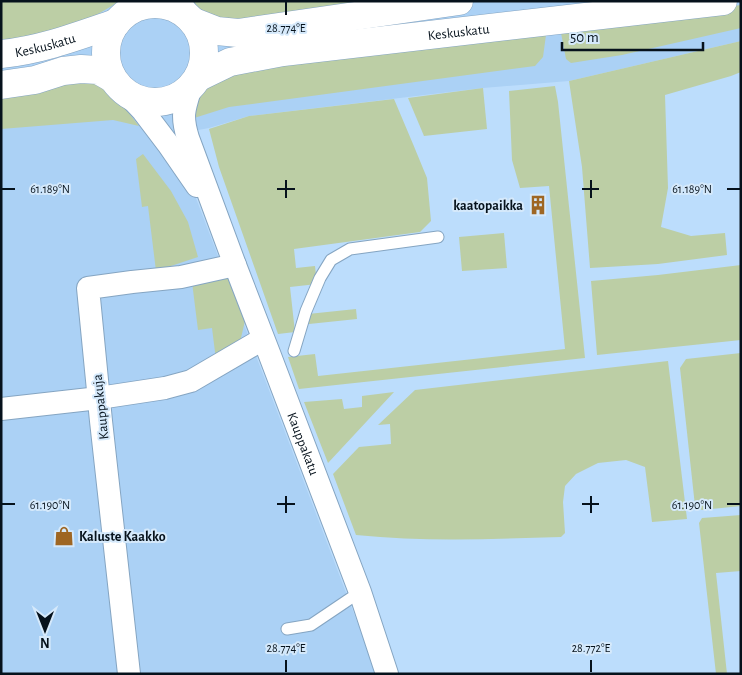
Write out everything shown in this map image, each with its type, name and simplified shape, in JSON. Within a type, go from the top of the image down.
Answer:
[{"type":"main road","points":[[120,86],[108,67],[106,44],[116,23],[127,12],[142,3],[170,6],[217,31],[238,33],[459,1]]},
{"type":"main road","name":"Keskuskatu","points":[[195,82],[230,62],[283,52],[723,1]]},
{"type":"main road","points":[[1,85],[35,80],[63,71],[81,68],[98,70],[136,98],[145,102],[165,102],[174,99],[195,82],[204,63],[201,35],[188,14]]},
{"type":"main road","name":"Keskuskatu","points":[[1,54],[24,52],[64,41],[116,23]]},
{"type":"street","name":"Kauppakatu","points":[[195,82],[183,114],[185,128],[215,214],[360,592],[387,674]]},
{"type":"street","name":"Kauppakatu","points":[[120,86],[168,144],[215,214]]},
{"type":"street","name":"Kauppakuja","points":[[129,674],[98,398],[88,288],[181,277],[235,265]]},
{"type":"street","points":[[1,408],[98,398],[165,388],[191,381],[263,339]]},
{"type":"lane","points":[[294,351],[306,311],[320,278],[331,260],[350,249],[438,237]]},
{"type":"lane","points":[[287,629],[311,625],[360,592]]},
{"type":"shaded area","points":[[1,1],[741,1],[741,41],[569,81],[483,88],[249,116],[209,128],[172,135],[377,674],[1,674]]},
{"type":"green space","points":[[119,1],[91,17],[63,28],[1,43],[1,2]]},
{"type":"green space","points":[[190,1],[411,1],[238,26],[203,17]]},
{"type":"green space","points":[[741,5],[741,28],[622,55],[571,63],[566,59],[561,33],[546,35],[543,57],[535,66],[229,107],[191,119],[195,99],[206,84],[255,64]]},
{"type":"green space","points":[[741,41],[741,72],[665,95],[668,188],[661,227],[691,236],[725,233],[727,255],[658,264],[590,268],[582,167],[569,81]]},
{"type":"green space","points":[[76,79],[102,85],[118,99],[139,126],[113,120],[1,129],[1,95]]},
{"type":"green space","points":[[555,86],[585,358],[299,389],[288,357],[315,354],[318,376],[565,349],[549,186],[520,188],[512,160],[509,91]]},
{"type":"green space","points":[[483,88],[487,129],[424,136],[408,98]]},
{"type":"green space","points":[[394,99],[427,178],[431,221],[420,232],[294,249],[296,268],[315,266],[317,284],[290,287],[295,332],[278,334],[219,167],[209,129],[249,116]]},
{"type":"green space","points":[[143,154],[171,191],[188,222],[198,257],[156,271],[148,206],[142,207],[136,159]]},
{"type":"green space","points":[[504,233],[507,268],[462,271],[459,237]]},
{"type":"green space","points":[[741,265],[741,340],[597,355],[591,281]]},
{"type":"green space","points":[[214,276],[229,279],[245,321],[240,342],[216,360],[212,328],[198,330],[192,282]]},
{"type":"green space","points":[[356,309],[357,319],[309,324],[308,314]]},
{"type":"green space","points":[[741,353],[741,506],[702,510],[695,506],[680,368],[686,359]]},
{"type":"green space","points":[[668,361],[687,519],[652,522],[645,467],[626,460],[598,463],[576,474],[565,486],[563,502],[565,533],[561,537],[433,539],[356,535],[333,474],[359,447],[391,444],[390,424],[378,425],[415,390]]},
{"type":"green space","points":[[394,392],[328,463],[304,402],[342,399],[344,409],[362,407],[362,396]]},
{"type":"green space","points":[[741,515],[741,571],[716,573],[727,674],[716,674],[699,523],[702,518]]},
{"type":"place","name":"kaatopaikka","points":[[538,205]]},
{"type":"place","name":"Kaluste Kaakko","points":[[64,536]]}]
